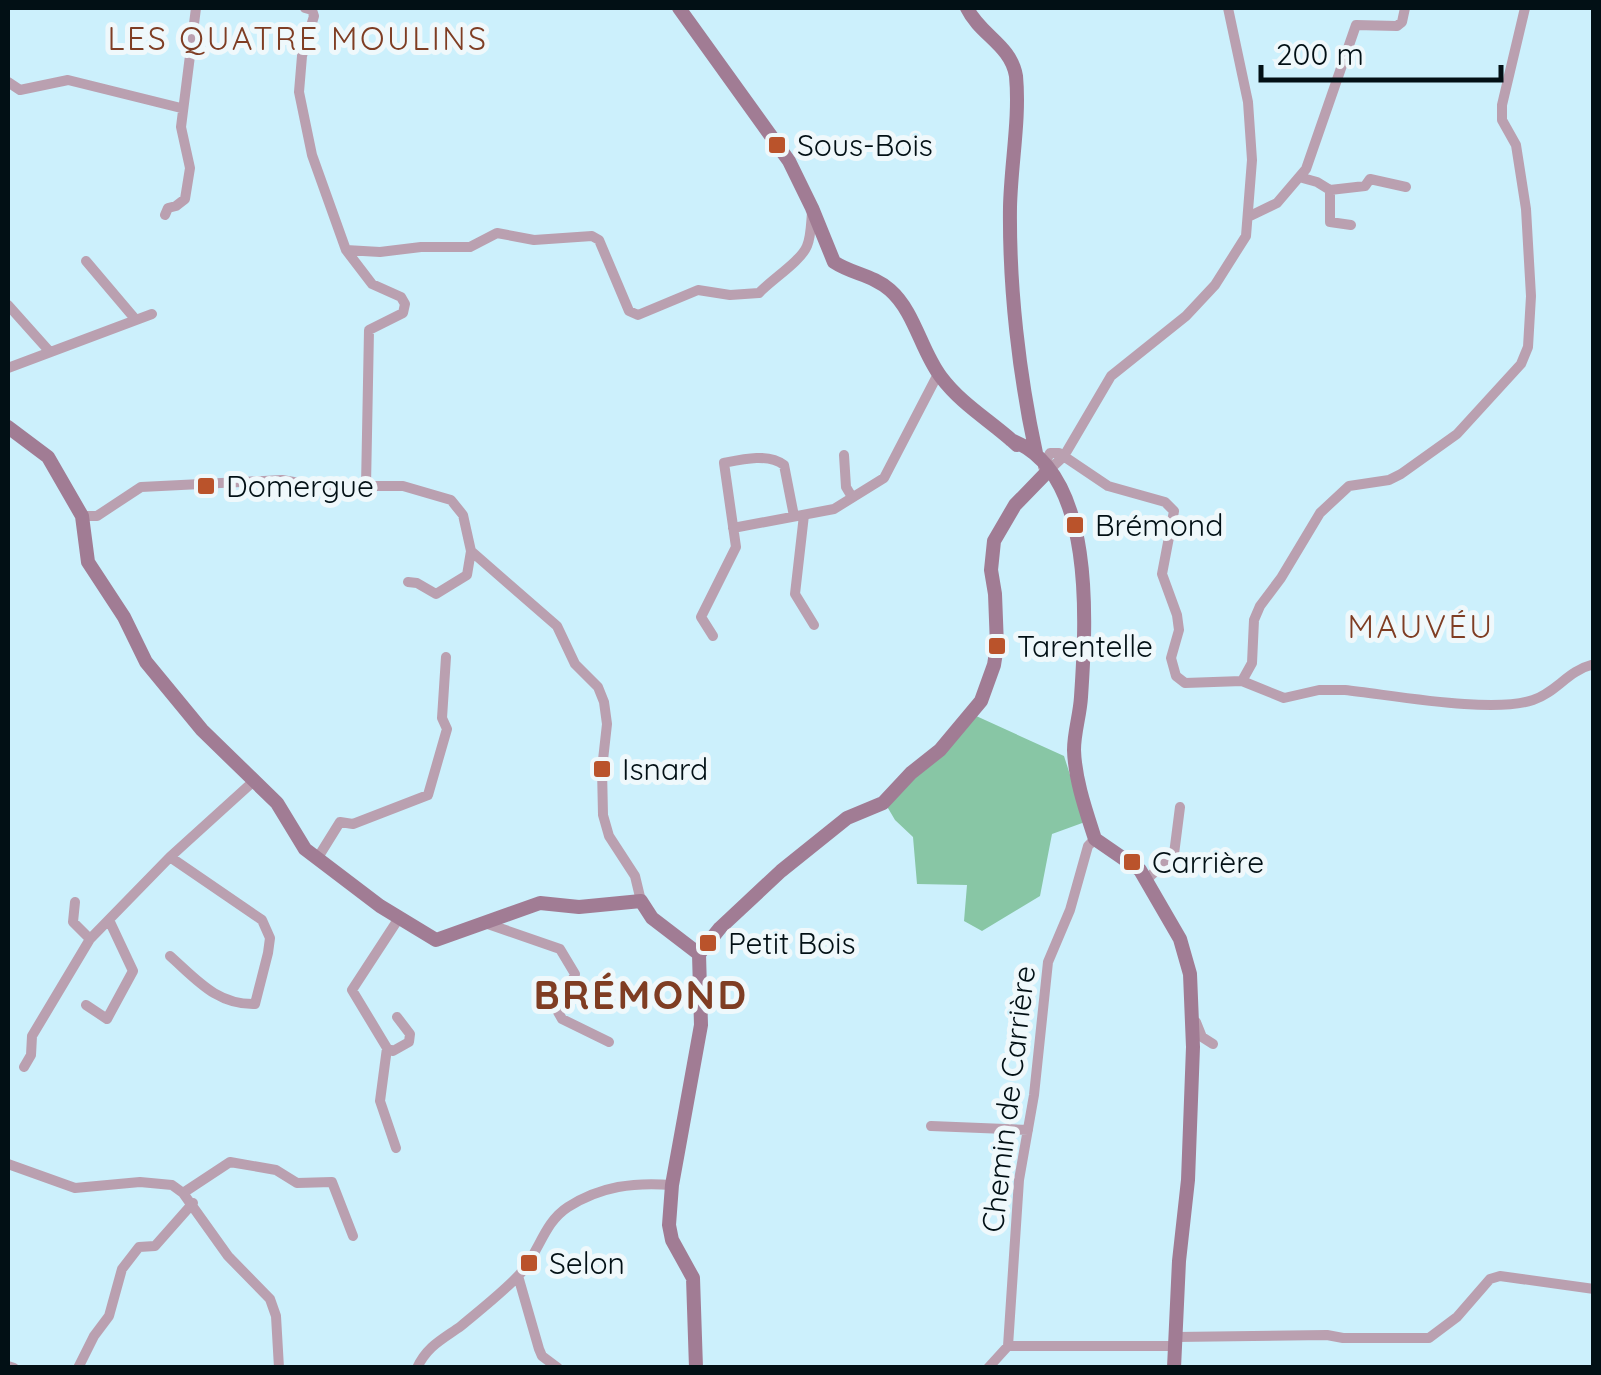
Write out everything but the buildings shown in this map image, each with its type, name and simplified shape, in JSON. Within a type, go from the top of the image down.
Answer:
[{"type":"street","points":[[164,214],[185,199],[190,168],[180,128],[196,8]]},
{"type":"street","points":[[305,8],[312,10],[314,16],[302,56],[300,92],[312,155],[346,250],[372,284],[401,297],[405,304],[403,314],[369,330],[366,486]]},
{"type":"street","points":[[679,8],[789,161],[834,262],[873,278],[898,298],[938,374],[974,412],[1033,456],[1059,485],[1075,524],[1082,578],[1082,681],[1074,754],[1095,839],[1132,862],[1146,880],[1180,940],[1190,974],[1193,1047],[1188,1180],[1174,1368]]},
{"type":"street","points":[[696,1368],[693,1278],[670,1233],[672,1185],[700,1025],[699,954],[720,928],[782,871],[846,818],[883,804],[910,773],[940,750],[980,701],[994,665],[997,646],[990,558],[1033,456],[1011,250],[1016,76],[1010,55],[977,24],[967,8]]},
{"type":"street","points":[[1064,456],[1111,376],[1186,316],[1215,285],[1246,236],[1252,160],[1248,102],[1228,8]]},
{"type":"street","points":[[1248,217],[1277,202],[1306,169],[1356,25],[1397,26],[1405,8]]},
{"type":"street","points":[[1242,681],[1252,663],[1254,620],[1260,606],[1320,513],[1348,486],[1389,480],[1457,434],[1521,364],[1528,347],[1531,296],[1526,209],[1516,145],[1502,120],[1502,105],[1526,8]]},
{"type":"street","points":[[8,82],[20,90],[68,80],[182,108]]},
{"type":"street","points":[[1299,177],[1330,190],[1364,186],[1370,179],[1406,187]]},
{"type":"street","points":[[1330,190],[1330,222],[1351,224]]},
{"type":"street","points":[[346,250],[470,247],[497,233],[534,240],[592,236],[599,240],[629,311],[638,315],[698,290],[730,295],[758,293],[800,257],[809,244],[812,208]]},
{"type":"street","points":[[86,261],[136,320]]},
{"type":"street","points":[[8,305],[50,352]]},
{"type":"street","points":[[8,368],[152,314]]},
{"type":"street","points":[[733,528],[834,509],[884,478],[938,374]]},
{"type":"street","points":[[8,427],[44,452],[82,516],[88,562],[124,617],[146,662],[202,730],[276,803],[305,849],[317,859],[398,918],[436,940],[540,904],[578,907],[641,902]]},
{"type":"street","points":[[844,455],[846,487],[852,497]]},
{"type":"street","points":[[1033,456],[1064,456],[1108,486],[1165,502],[1174,511],[1162,574],[1179,630],[1171,658],[1176,676],[1185,683],[1242,681],[1284,698],[1319,690],[1345,690],[1512,705],[1543,696],[1570,673],[1594,664]]},
{"type":"street","points":[[712,636],[701,618],[736,547],[722,469],[724,463],[769,458],[784,465],[799,516],[795,594],[814,626]]},
{"type":"street","points":[[82,516],[97,516],[145,487],[282,480],[317,486],[417,488],[451,500],[463,515],[472,550],[466,575],[436,594],[408,582]]},
{"type":"street","points":[[1015,504],[1059,485]]},
{"type":"street","points":[[472,550],[557,626],[575,664],[598,687],[607,724],[602,769],[603,815],[609,836],[635,876],[641,902],[652,918],[699,954]]},
{"type":"street","points":[[317,859],[340,822],[353,824],[428,795],[447,729],[442,718],[446,657]]},
{"type":"street","points":[[24,1067],[32,1055],[32,1036],[90,939],[170,857],[255,780]]},
{"type":"street","points":[[1146,880],[1174,854],[1180,808]]},
{"type":"street","name":"Chemin de Carrière","points":[[1008,1346],[1019,1180],[1048,962],[1070,910],[1088,846],[1095,839]]},
{"type":"street","points":[[170,857],[262,920],[270,938],[255,1004],[217,998],[170,956]]},
{"type":"street","points":[[75,902],[74,922],[90,939]]},
{"type":"street","points":[[398,918],[352,990],[387,1048],[394,1052],[409,1042],[410,1034],[398,1017]]},
{"type":"street","points":[[86,1005],[107,1018],[133,971],[109,920]]},
{"type":"street","points":[[485,923],[560,950],[575,974],[558,1012],[562,1019],[609,1042]]},
{"type":"street","points":[[1193,1013],[1199,1032],[1213,1044],[1193,1047]]},
{"type":"street","points":[[387,1048],[380,1101],[396,1148]]},
{"type":"street","points":[[931,1126],[1028,1130]]},
{"type":"street","points":[[183,1192],[230,1162],[276,1170],[297,1182],[332,1182],[354,1236]]},
{"type":"street","points":[[8,1164],[75,1188],[140,1182],[172,1186],[183,1192],[228,1256],[270,1299],[276,1316],[280,1368]]},
{"type":"street","points":[[417,1368],[427,1350],[518,1276],[530,1263],[549,1226],[565,1209],[612,1186],[672,1185]]},
{"type":"street","points":[[78,1368],[109,1316],[122,1269],[139,1246],[155,1246],[193,1204]]},
{"type":"street","points":[[518,1276],[542,1356],[558,1368]]},
{"type":"street","points":[[988,1368],[1008,1346],[1429,1338],[1457,1317],[1490,1279],[1500,1276],[1594,1288]]},
{"type":"green space","points":[[974,715],[1064,756],[1085,822],[1052,834],[1040,896],[982,931],[964,921],[967,885],[917,884],[913,837],[895,820],[885,803]]},
{"type":"place","name":"Sous-Bois","points":[[777,145]]},
{"type":"place","name":"Domergue","points":[[206,486]]},
{"type":"place","name":"Brémond","points":[[1075,525]]},
{"type":"place","name":"Tarentelle","points":[[997,646]]},
{"type":"place","name":"Isnard","points":[[602,769]]},
{"type":"place","name":"Carrière","points":[[1132,862]]},
{"type":"place","name":"Petit Bois","points":[[708,943]]},
{"type":"place","name":"Selon","points":[[529,1263]]},
{"type":"district","name":"LES QUATRE MOULINS","points":[[298,38]]},
{"type":"district","name":"MAUVÉU","points":[[1421,626]]},
{"type":"district","name":"BRÉMOND","points":[[641,994]]}]
